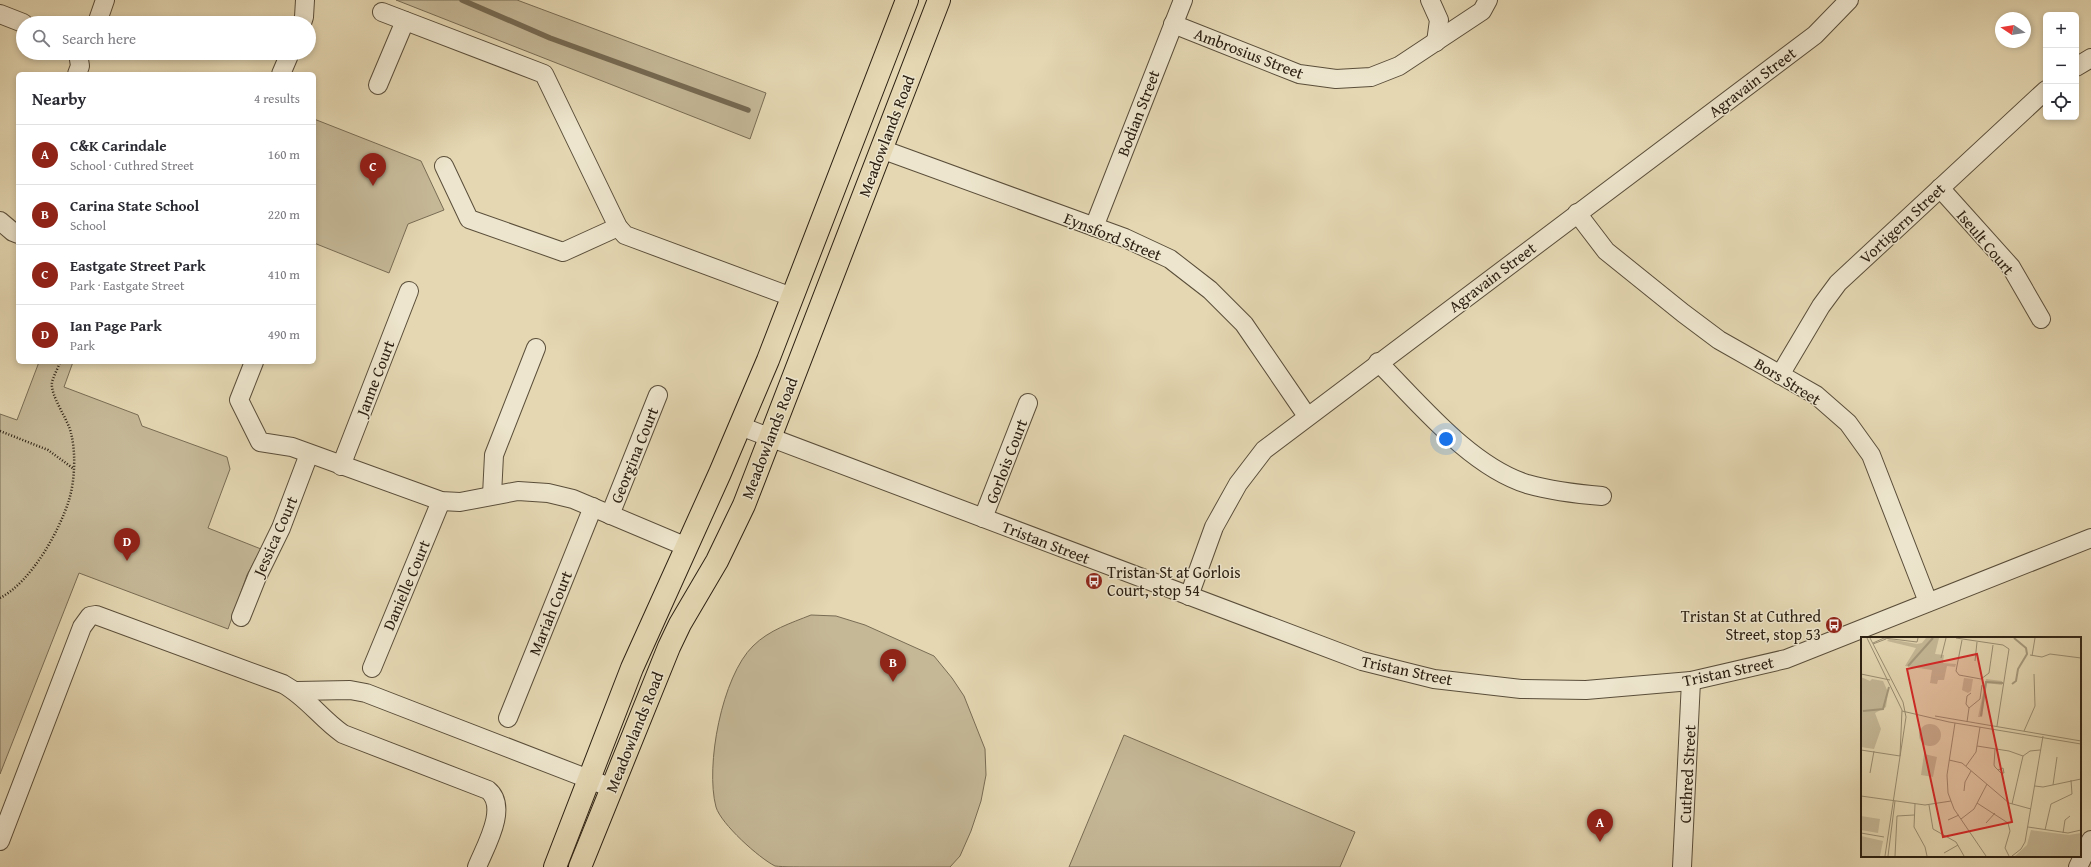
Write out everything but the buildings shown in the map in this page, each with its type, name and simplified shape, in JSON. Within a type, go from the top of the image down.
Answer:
[{"type":"main road","name":"Meadowlands Road","points":[[555,867],[632,668],[740,426],[792,297],[907,0]]},
{"type":"main road","name":"Meadowlands Road","points":[[580,867],[669,647],[729,538],[744,505],[939,0]]},
{"type":"street","points":[[99,16],[105,0]]},
{"type":"street","points":[[304,16],[305,0]]},
{"type":"street","name":"Bodian Street","points":[[1094,227],[1183,0]]},
{"type":"street","points":[[1430,0],[1439,20],[1436,42]]},
{"type":"street","name":"Ambrosius Street","points":[[1173,24],[1299,74],[1336,79],[1371,77],[1400,66],[1482,11],[1488,0]]},
{"type":"street","name":"Agravain Street","points":[[1189,596],[1214,527],[1238,484],[1264,450],[1378,362],[1815,35],[1849,0]]},
{"type":"street","points":[[382,12],[544,74],[618,227],[625,236],[792,297]]},
{"type":"street","points":[[0,14],[16,20]]},
{"type":"street","points":[[378,85],[405,21]]},
{"type":"street","points":[[2079,65],[2091,58]]},
{"type":"street","points":[[78,72],[80,66],[79,60]]},
{"type":"street","points":[[282,72],[287,60]]},
{"type":"street","name":"Vortigern Street","points":[[1780,375],[1820,306],[1838,282],[2043,93]]},
{"type":"street","name":"Eynsford Street","points":[[881,149],[1125,238],[1170,259],[1210,290],[1244,324],[1307,416]]},
{"type":"street","points":[[444,166],[469,219],[563,252],[618,227]]},
{"type":"street","name":"Iseult Court","points":[[1940,188],[2011,267],[2041,319]]},
{"type":"street","name":"Bors Street","points":[[1577,213],[1606,251],[1645,284],[1719,340],[1816,395],[1848,423],[1871,455],[1928,602]]},
{"type":"street","points":[[0,221],[16,233]]},
{"type":"street","name":"Janne Court","points":[[341,466],[409,291]]},
{"type":"street","points":[[492,495],[494,455],[536,348]]},
{"type":"street","points":[[1378,362],[1463,448],[1491,467],[1526,484],[1566,493],[1602,496]]},
{"type":"street","points":[[253,364],[239,400],[260,442],[292,447],[441,501],[460,502],[518,491],[548,493],[573,499],[687,547]]},
{"type":"street","name":"Georgina Court","points":[[610,514],[658,395]]},
{"type":"street","name":"Gorlois Court","points":[[983,518],[1028,403]]},
{"type":"street","name":"Tristan Street","points":[[740,426],[1362,661],[1434,679],[1521,689],[1586,690],[1691,681],[1786,659],[1875,631],[1928,602],[2091,538]]},
{"type":"street","name":"Jessica Court","points":[[241,618],[257,577],[281,528],[309,454]]},
{"type":"street","name":"Danielle Court","points":[[372,668],[441,501]]},
{"type":"street","name":"Mariah Court","points":[[508,718],[593,507]]},
{"type":"street","points":[[0,841],[82,627],[90,616],[101,616],[270,678],[297,691],[328,723],[343,734],[488,790],[493,794],[497,801],[497,817],[477,867]]},
{"type":"street","name":"Cuthred Street","points":[[1682,867],[1691,681]]},
{"type":"street","points":[[297,691],[350,690],[366,694],[612,788]]},
{"type":"street","points":[[2078,867],[2091,840]]},
{"type":"path","points":[[0,598],[6,595],[29,573],[55,534],[69,499],[74,469],[71,433],[56,397],[52,383],[59,364]]},
{"type":"path","points":[[0,431],[48,450],[74,469]]},
{"type":"shaded area","points":[[396,0],[517,0],[766,93],[750,139]]},
{"type":"shaded area","points":[[316,120],[421,161],[444,210],[408,224],[389,273],[316,244]]},
{"type":"shaded area","points":[[38,364],[72,364],[64,387],[138,415],[142,426],[227,457],[230,469],[208,528],[261,549],[247,575],[228,629],[79,573],[0,774],[0,414],[17,420]]},
{"type":"shaded area","points":[[811,615],[836,616],[865,625],[934,656],[964,696],[985,749],[986,775],[981,801],[971,831],[960,856],[950,867],[775,866],[741,840],[719,814],[716,807],[713,790],[715,746],[725,699],[733,678],[742,660],[759,640],[780,628]]},
{"type":"shaded area","points":[[1124,735],[1355,832],[1340,867],[1069,867]]},
{"type":"waterway","points":[[462,0],[550,38],[748,110]]},
{"type":"place","name":"Eastgate Street Park","points":[[373,186]]},
{"type":"place","name":"Ian Page Park","points":[[127,561]]},
{"type":"place","name":"Tristan St at Gorlois Court, stop 54","points":[[1094,581]]},
{"type":"place","name":"Tristan St at Cuthred Street, stop 53","points":[[1834,625]]},
{"type":"place","name":"Carina State School","points":[[893,682]]},
{"type":"place","name":"C&K Carindale","points":[[1600,842]]}]
